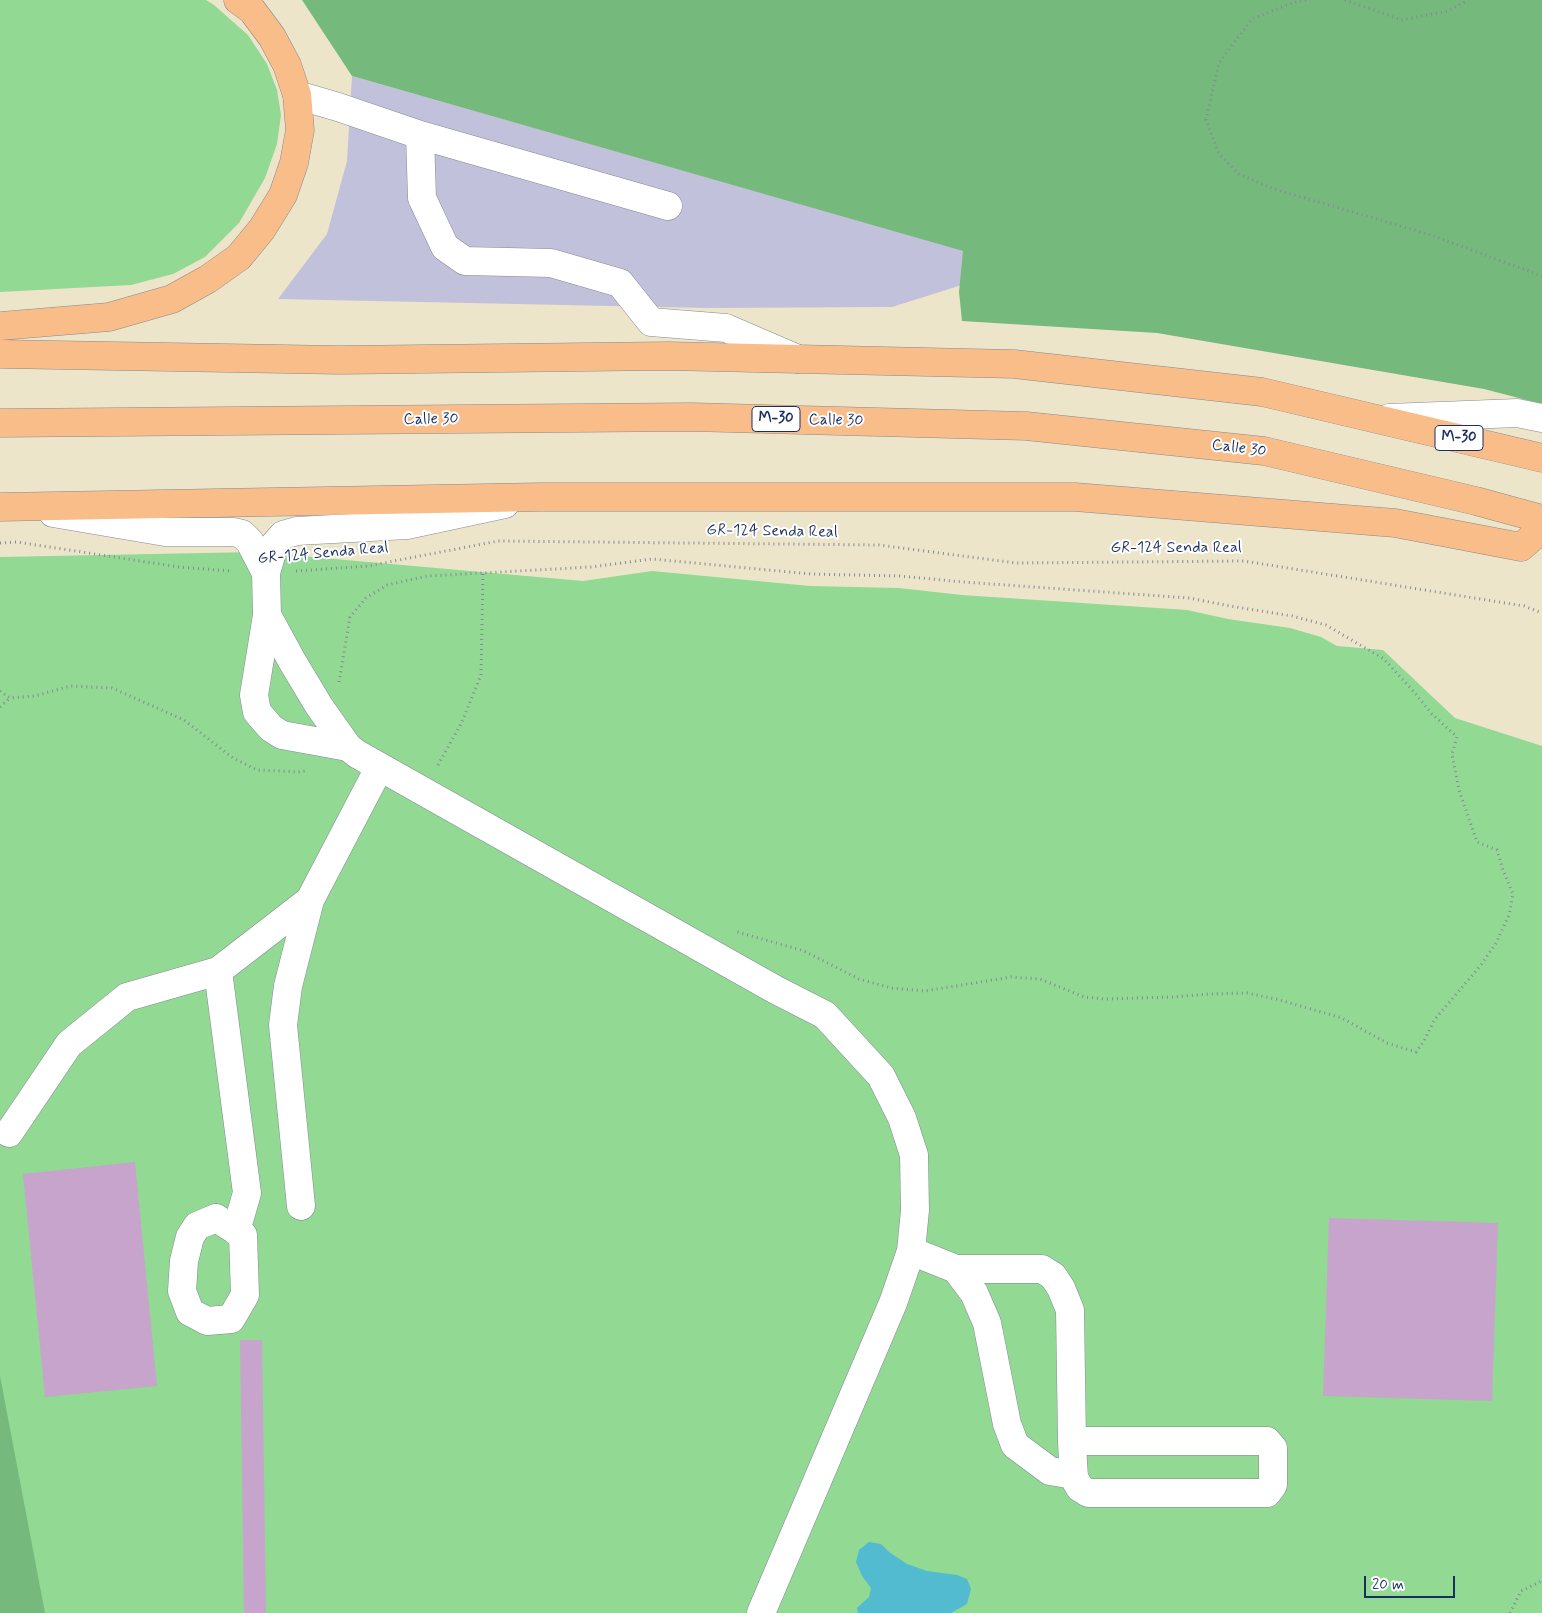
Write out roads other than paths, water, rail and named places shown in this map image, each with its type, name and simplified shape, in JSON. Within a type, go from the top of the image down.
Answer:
[{"type":"highway","points":[[0,326],[109,317],[172,299],[208,279],[239,257],[262,229],[283,194],[294,163],[300,130],[297,95],[287,65],[272,37],[252,10],[238,0]]},
{"type":"highway","name":"M-30","points":[[0,354],[340,360],[668,356],[1014,364],[1262,392],[1542,458]]},
{"type":"highway","name":"Calle 30","points":[[0,423],[691,417],[1026,426],[1264,451],[1476,501],[1542,519]]},
{"type":"highway","points":[[9,507],[541,497],[1075,497],[1395,523],[1521,547],[1542,529]]},
{"type":"lane","points":[[297,95],[338,107],[420,136],[668,206]]},
{"type":"lane","points":[[420,136],[422,198],[445,247],[465,261],[551,263],[620,283],[651,322],[726,328],[800,359]]},
{"type":"lane","points":[[1377,418],[1518,413],[1542,418]]},
{"type":"lane","points":[[348,747],[282,735],[270,728],[257,712],[254,695],[267,615],[266,573],[274,545],[283,535],[297,531],[407,525],[541,497]]},
{"type":"lane","points":[[9,507],[165,532],[234,532],[242,534],[250,542],[266,573]]},
{"type":"lane","points":[[267,615],[319,706],[348,747],[379,768],[824,1015],[881,1076],[902,1118],[914,1155],[915,1210],[911,1251],[893,1303],[761,1613]]},
{"type":"lane","points":[[291,737],[309,721],[319,706]]},
{"type":"lane","points":[[301,1206],[283,1024],[288,986],[310,900],[379,768]]},
{"type":"lane","points":[[9,1133],[69,1044],[127,997],[218,971],[310,900]]},
{"type":"lane","points":[[218,971],[247,1193],[236,1231]]},
{"type":"lane","points":[[911,1251],[956,1269],[1042,1269],[1053,1276],[1061,1288],[1070,1310],[1072,1441],[1074,1478],[1080,1488],[1088,1492],[1267,1493],[1273,1485],[1273,1448],[1267,1441],[1072,1441]]},
{"type":"lane","points":[[956,1269],[974,1293],[987,1323],[1007,1424],[1015,1445],[1050,1471],[1074,1474]]},
{"type":"water","points":[[869,1542],[881,1544],[907,1564],[927,1571],[957,1575],[967,1579],[971,1589],[967,1604],[951,1613],[858,1613],[857,1608],[869,1597],[871,1588],[862,1576],[856,1562],[859,1550]]}]
